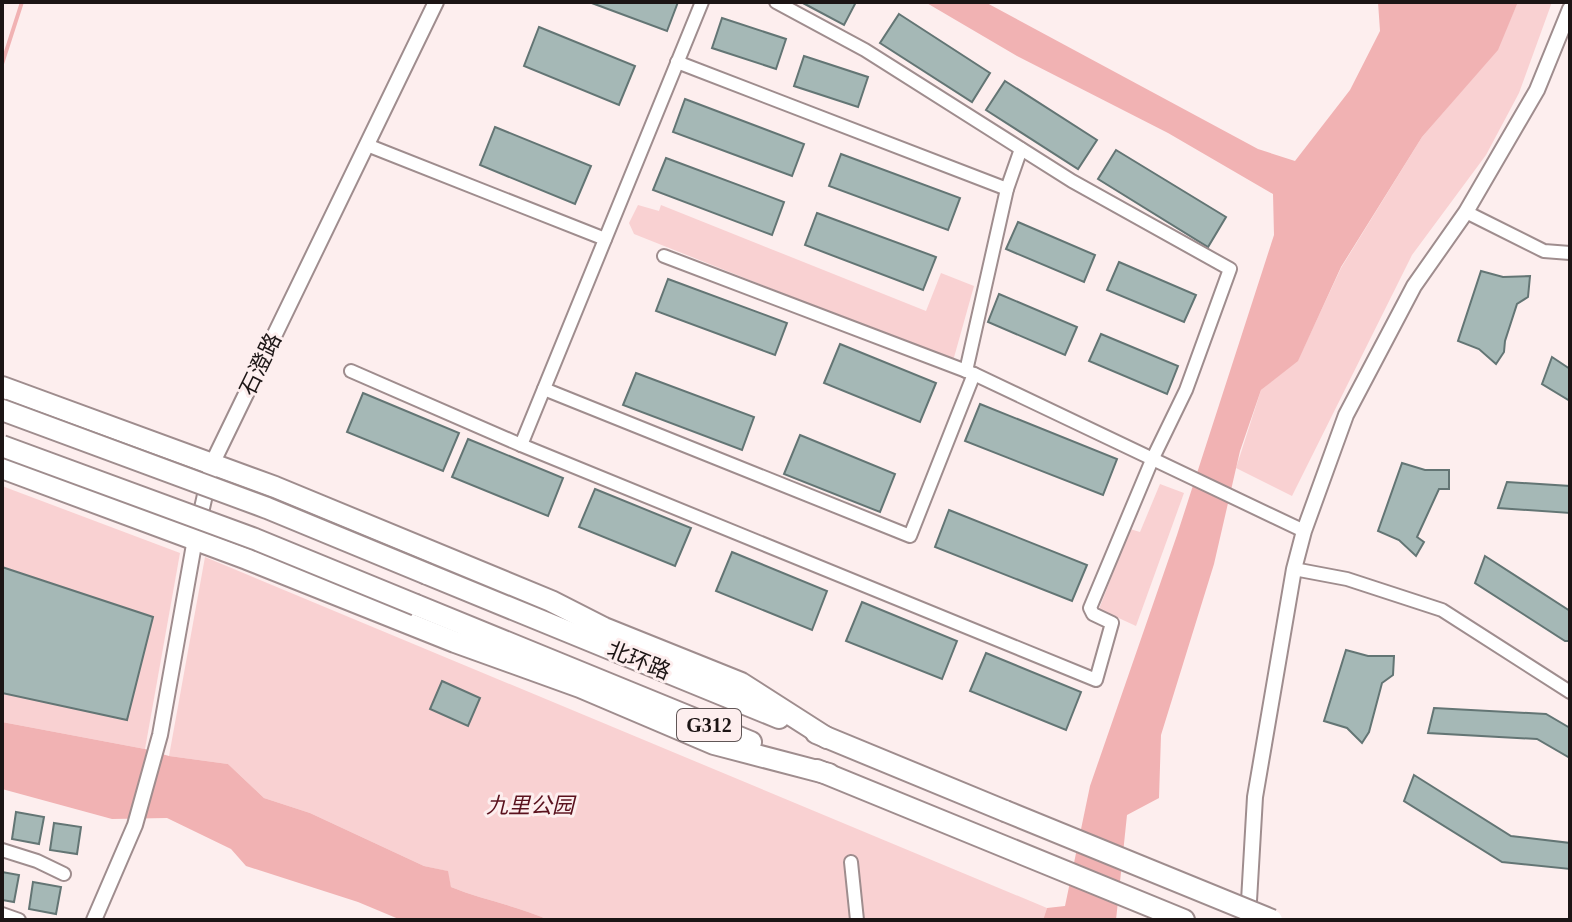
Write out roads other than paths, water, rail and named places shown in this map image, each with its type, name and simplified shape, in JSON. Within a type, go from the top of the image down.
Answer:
[{"type":"highway","points":[[2,387],[212,464],[551,601],[604,628],[741,683],[827,738]]},
{"type":"highway","name":"北环路","points":[[2,410],[267,508],[1272,920]]},
{"type":"highway","name":"北环路","points":[[2,446],[241,534],[1184,920]]},
{"type":"highway","points":[[2,468],[580,687],[714,744],[829,774]]},
{"type":"street","name":"石澄路","points":[[94,920],[135,825],[156,751],[212,464],[436,2]]},
{"type":"street","points":[[521,445],[702,2]]},
{"type":"street","points":[[351,371],[521,445],[1096,680],[1112,623],[1093,614],[1090,608],[1152,460],[1186,390],[1230,269],[1072,181],[865,50],[776,2]]},
{"type":"street","points":[[1248,920],[1255,797],[1294,569],[1304,531],[1346,415],[1414,286],[1466,212],[1537,90],[1570,9]]},
{"type":"street","points":[[677,62],[1007,189]]},
{"type":"street","points":[[367,145],[605,239]]},
{"type":"street","points":[[544,389],[910,536],[970,373],[1007,189],[1021,149]]},
{"type":"street","points":[[1466,212],[1544,251],[1570,253]]},
{"type":"street","points":[[664,256],[970,373],[1304,531]]},
{"type":"street","points":[[1294,569],[1347,579],[1442,610],[1570,692]]},
{"type":"street","points":[[2,850],[64,874]]},
{"type":"street","points":[[851,862],[857,920]]},
{"type":"street","points":[[2,914],[19,920]]},
{"type":"waterway","points":[[2,64],[22,2]]},
{"type":"park label","name":"九里公园","points":[[530,805]]}]
